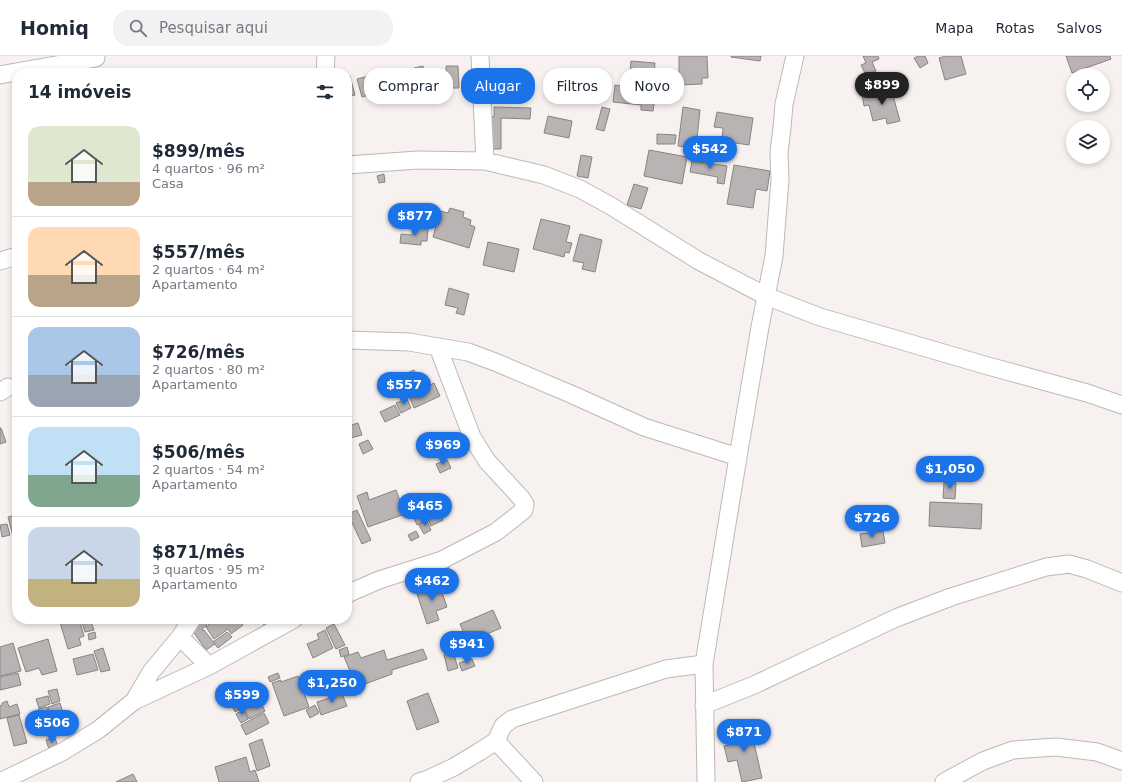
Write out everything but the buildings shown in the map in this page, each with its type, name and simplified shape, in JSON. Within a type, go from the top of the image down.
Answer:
[{"type":"street","points":[[325,68],[326,56]]},
{"type":"street","points":[[480,56],[485,161]]},
{"type":"street","points":[[706,782],[704,664],[738,458],[774,256],[784,104],[795,56]]},
{"type":"street","points":[[52,68],[97,62]]},
{"type":"street","points":[[0,75],[12,73]]},
{"type":"street","points":[[352,165],[418,160],[485,161],[544,175],[580,189],[611,206],[699,262],[766,296],[820,317],[1086,393],[1122,405]]},
{"type":"street","points":[[0,261],[12,257]]},
{"type":"street","points":[[352,340],[409,342],[468,352],[574,395],[644,427],[738,458]]},
{"type":"street","points":[[352,592],[379,580],[442,560],[496,532],[524,510],[525,504],[521,498],[487,461],[472,437],[438,347]]},
{"type":"street","points":[[704,705],[754,685],[896,618],[951,597],[1046,567],[1069,564],[1087,569],[1122,583]]},
{"type":"street","points":[[134,701],[151,672],[180,637],[189,624]]},
{"type":"street","points":[[0,782],[62,752],[98,730],[134,701],[209,666],[285,624]]},
{"type":"street","points":[[180,637],[209,666]]},
{"type":"street","points":[[420,782],[454,767],[496,741],[503,726],[512,719],[666,669],[704,664]]},
{"type":"street","points":[[496,741],[534,782]]},
{"type":"street","points":[[944,782],[983,761],[1013,750],[1056,747],[1096,752],[1122,762]]}]
